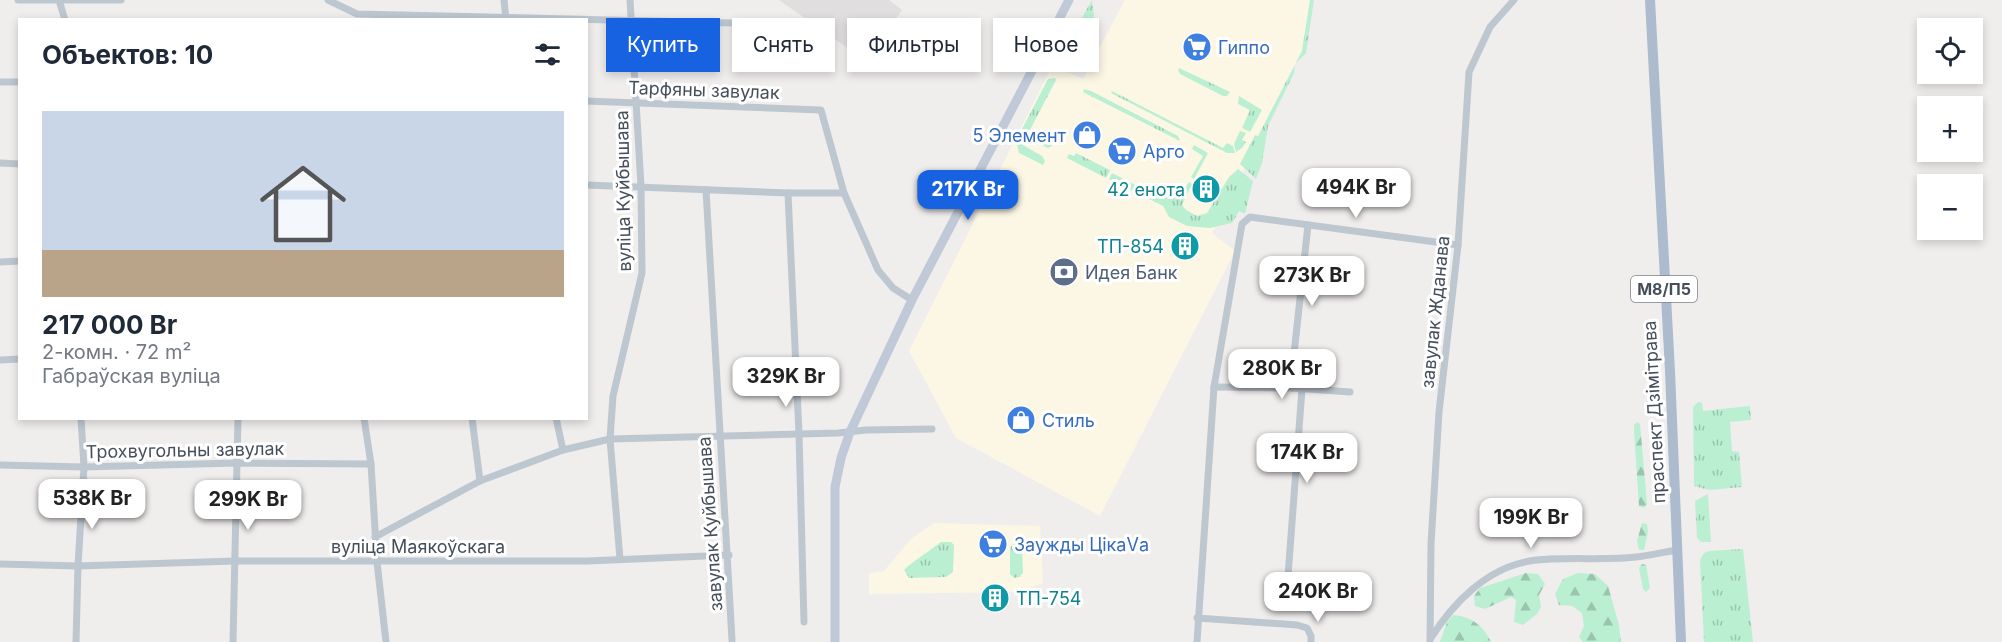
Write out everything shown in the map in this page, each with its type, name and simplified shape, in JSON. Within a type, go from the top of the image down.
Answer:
[{"type":"main road","points":[[836,642],[835,487],[841,458],[850,432],[912,300],[1069,0]]},
{"type":"main road","name":"праспект Дзімітрава","points":[[1650,0],[1670,371],[1681,642]]},
{"type":"street","points":[[18,0],[122,0]]},
{"type":"street","points":[[59,0],[64,18]]},
{"type":"street","points":[[328,0],[357,14],[506,18],[504,0]]},
{"type":"street","name":"вуліца Куйбышава","points":[[630,0],[630,18]]},
{"type":"street","name":"завулак Жданава","points":[[1430,640],[1431,544],[1439,412],[1458,245],[1469,72],[1490,27],[1514,0]]},
{"type":"street","points":[[588,19],[606,20]]},
{"type":"street","name":"вуліца Куйбышава","points":[[620,559],[610,439],[614,396],[642,273],[641,186],[634,72]]},
{"type":"street","points":[[0,82],[18,82]]},
{"type":"street","name":"Тарфяны завулак","points":[[588,101],[821,110],[844,194]]},
{"type":"street","points":[[0,163],[18,164]]},
{"type":"street","points":[[588,185],[844,194],[878,270],[893,288],[912,300]]},
{"type":"street","name":"завулак Куйбышава","points":[[706,190],[729,555],[732,640]]},
{"type":"street","points":[[788,193],[800,434],[804,622]]},
{"type":"street","points":[[1197,642],[1215,387],[1242,224],[1250,217],[1458,245]]},
{"type":"street","points":[[1288,576],[1298,388],[1293,363],[1308,225]]},
{"type":"street","points":[[0,261],[18,261]]},
{"type":"street","points":[[0,360],[18,359]]},
{"type":"street","points":[[1215,387],[1298,388],[1350,392]]},
{"type":"street","points":[[76,642],[84,467],[81,420]]},
{"type":"street","points":[[233,642],[238,420]]},
{"type":"street","points":[[364,420],[371,464],[377,562],[386,642]]},
{"type":"street","points":[[472,420],[480,481]]},
{"type":"street","points":[[556,420],[563,450]]},
{"type":"street","points":[[375,537],[480,481],[563,450],[610,439],[932,429]]},
{"type":"street","name":"Трохвугольны завулак","points":[[0,465],[84,467],[237,463],[371,464]]},
{"type":"street","points":[[1430,640],[1446,615],[1466,594],[1494,575],[1523,563],[1636,557],[1677,550]]},
{"type":"street","name":"вуліца Маякоўскага","points":[[0,564],[78,566],[235,561],[587,561],[729,555]]},
{"type":"street","points":[[1197,618],[1297,625],[1307,628],[1311,642]]},
{"type":"shaded area","points":[[779,0],[889,0],[902,10],[896,18],[847,18],[847,48],[835,39],[835,18],[805,18]]},
{"type":"shaded area","points":[[1125,0],[1310,0],[1302,51],[1212,233],[1235,251],[1100,516],[956,438],[909,351],[1049,72],[1066,72],[1083,79],[1087,72],[1099,72],[1099,49]]},
{"type":"shaded area","points":[[934,523],[1040,526],[1043,583],[1019,592],[869,594],[869,573],[884,571],[910,540]]},
{"type":"green space","points":[[1092,0],[1093,18],[1082,18]]},
{"type":"green space","points":[[1310,0],[1314,0],[1306,53],[1296,63],[1302,51]]},
{"type":"green space","points":[[1295,65],[1294,73],[1268,126],[1262,163],[1256,179],[1240,164],[1255,135],[1258,136]]},
{"type":"green space","points":[[1179,68],[1230,92],[1227,96],[1223,96],[1180,74]]},
{"type":"green space","points":[[1055,78],[1030,130],[1021,131],[1048,79]]},
{"type":"green space","points":[[1084,89],[1178,136],[1180,141],[1083,92]]},
{"type":"green space","points":[[1112,91],[1223,148],[1227,143],[1233,146],[1235,153],[1227,153],[1111,93]]},
{"type":"green space","points":[[1239,96],[1262,110],[1250,132],[1242,128],[1250,110],[1238,104]]},
{"type":"green space","points":[[1033,131],[1051,141],[1052,146],[1048,148],[1021,134]]},
{"type":"green space","points":[[1240,131],[1246,133],[1242,140],[1246,142],[1236,152],[1234,144]]},
{"type":"green space","points":[[1016,141],[1042,156],[1045,161],[1043,165],[1019,153]]},
{"type":"green space","points":[[1194,145],[1208,153],[1194,179],[1191,177],[1203,156],[1192,149]]},
{"type":"green space","points":[[1076,153],[1110,170],[1106,178],[1067,158],[1069,154],[1074,156]]},
{"type":"green space","points":[[1238,169],[1253,181],[1245,214],[1239,211],[1232,223],[1210,228],[1187,226],[1169,217],[1163,206],[1109,179],[1112,173],[1151,193],[1156,185],[1180,196],[1189,182],[1192,184],[1182,205],[1197,216],[1207,213],[1229,177]]},
{"type":"green space","points":[[1698,402],[1702,403],[1703,411],[1750,406],[1751,420],[1730,422],[1732,451],[1739,452],[1742,487],[1709,490],[1694,486],[1693,407]]},
{"type":"green space","points":[[1637,422],[1640,424],[1647,504],[1644,508],[1639,506],[1634,431],[1634,425]]},
{"type":"green space","points":[[1708,494],[1711,542],[1701,542],[1697,538],[1695,501]]},
{"type":"green space","points":[[1642,523],[1647,524],[1648,532],[1644,550],[1639,550],[1637,541]]},
{"type":"green space","points":[[941,542],[951,542],[954,545],[953,572],[946,577],[909,578],[904,570]]},
{"type":"green space","points":[[1013,544],[1022,547],[1023,573],[1014,578],[1010,574],[1010,548]]},
{"type":"green space","points":[[1743,549],[1753,642],[1704,642],[1700,560],[1704,553],[1709,551]]},
{"type":"green space","points":[[1642,564],[1646,565],[1650,588],[1646,592],[1643,589],[1639,568]]},
{"type":"green space","points":[[1526,573],[1538,574],[1545,584],[1539,595],[1541,607],[1537,614],[1523,625],[1514,622],[1516,600],[1511,597],[1485,609],[1475,606],[1474,596],[1480,588]]},
{"type":"green space","points":[[1578,573],[1595,574],[1608,586],[1619,625],[1621,642],[1583,642],[1579,637],[1584,626],[1582,613],[1572,606],[1559,605],[1555,594],[1563,579]]},
{"type":"green space","points":[[1453,615],[1466,617],[1476,623],[1485,631],[1491,642],[1440,642],[1447,622]]},
{"type":"place","name":"Гиппо","points":[[1197,47]]},
{"type":"place","name":"5 Элемент","points":[[1087,135]]},
{"type":"place","name":"Арго","points":[[1122,151]]},
{"type":"place","name":"42 енота","points":[[1206,189]]},
{"type":"place","name":"ТП-854","points":[[1185,246]]},
{"type":"place","name":"Идея Банк","points":[[1064,272]]},
{"type":"place","name":"Стиль","points":[[1021,420]]},
{"type":"place","name":"Заужды ЦікаVа","points":[[993,544]]},
{"type":"place","name":"ТП-754","points":[[995,598]]}]
